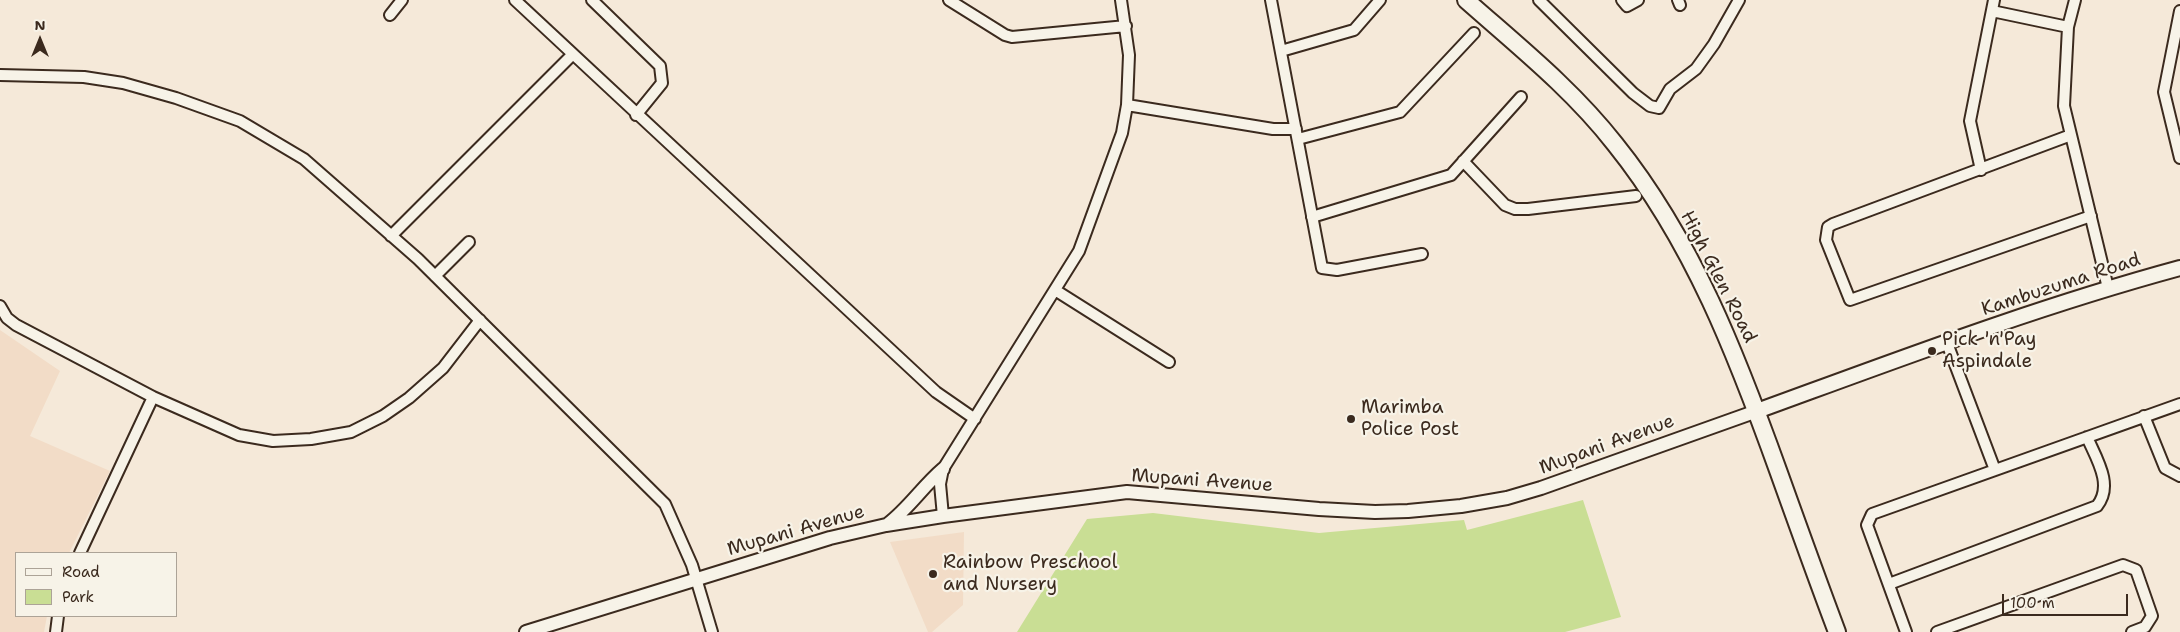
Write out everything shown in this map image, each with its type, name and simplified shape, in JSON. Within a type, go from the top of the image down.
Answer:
[{"type":"main road","name":"High Glen Road","points":[[1466,0],[1559,82],[1614,143],[1639,175],[1690,257],[1725,330],[1757,411],[1837,632]]},
{"type":"main road","name":"Kambuzuma Road","points":[[1757,411],[2108,288],[2180,268]]},
{"type":"street","points":[[390,15],[402,0]]},
{"type":"street","points":[[515,0],[636,115],[936,392],[975,419]]},
{"type":"street","points":[[592,0],[660,66],[662,83],[636,115]]},
{"type":"street","points":[[949,0],[1005,35],[1012,36],[1126,26]]},
{"type":"street","points":[[886,525],[903,512],[927,482],[943,469],[1079,251],[1122,133],[1127,105],[1129,55],[1121,0]]},
{"type":"street","points":[[1271,0],[1322,268],[1329,270],[1422,254]]},
{"type":"street","points":[[1281,51],[1354,30],[1380,0]]},
{"type":"street","points":[[1539,0],[1633,93],[1650,106],[1659,108],[1670,89],[1696,70],[1714,44],[1739,0]]},
{"type":"street","points":[[1622,0],[1627,6],[1638,0]]},
{"type":"street","points":[[1981,170],[1970,121],[1994,0]]},
{"type":"street","points":[[2075,0],[2068,27],[2064,106],[2108,288]]},
{"type":"street","points":[[1992,11],[2068,27]]},
{"type":"street","points":[[2180,11],[2164,92],[2180,158]]},
{"type":"street","points":[[1127,105],[1297,134],[1400,112],[1474,33]]},
{"type":"street","points":[[391,236],[572,55]]},
{"type":"street","points":[[0,75],[84,77],[109,80],[176,98],[240,121],[304,159],[435,276],[665,504],[696,580],[712,632]]},
{"type":"street","points":[[1312,217],[1450,175],[1521,97]]},
{"type":"street","points":[[2071,136],[1833,224],[1828,227],[1826,240],[1850,300],[2091,216]]},
{"type":"street","points":[[1463,161],[1505,205],[1515,208],[1528,209],[1636,196]]},
{"type":"street","points":[[435,276],[469,242]]},
{"type":"street","points":[[1055,290],[1169,362]]},
{"type":"street","points":[[0,306],[7,318],[16,325],[153,398],[239,435],[273,441],[311,439],[351,432],[382,416],[409,398],[443,368],[480,320]]},
{"type":"street","points":[[1947,343],[1995,470]]},
{"type":"street","points":[[80,552],[153,398]]},
{"type":"street","points":[[1906,632],[1867,525],[1872,514],[2180,404]]},
{"type":"street","name":"Mupani Avenue","points":[[526,632],[830,538],[886,525],[1127,492],[1319,510],[1375,512],[1461,506],[1507,498],[1541,488],[1757,411]]},
{"type":"street","points":[[2144,416],[2164,468],[2180,476]]},
{"type":"street","points":[[1889,584],[2097,506],[2104,494],[2104,483],[2087,437]]},
{"type":"street","points":[[943,469],[940,484],[943,516]]},
{"type":"street","points":[[1937,632],[2123,565],[2136,570],[2152,616],[2145,627],[2132,632]]},
{"type":"street","points":[[56,632],[58,617]]},
{"type":"shaded area","points":[[0,330],[60,371],[30,436],[110,471],[70,552],[15,552],[15,617],[47,617],[44,632],[0,632]]},
{"type":"shaded area","name":"Rainbow Preschool and Nursery","points":[[964,532],[963,605],[932,632],[928,632],[890,542]]},
{"type":"green space","points":[[1583,500],[1621,617],[1565,632],[1017,632],[1087,519],[1153,513],[1319,533],[1464,520],[1467,530]]},
{"type":"place","name":"Pick 'n'Pay Aspindale","points":[[1932,351]]},
{"type":"place","name":"Marimba Police Post","points":[[1351,419]]},
{"type":"place","name":"Rainbow Preschool and Nursery","points":[[933,574]]}]
